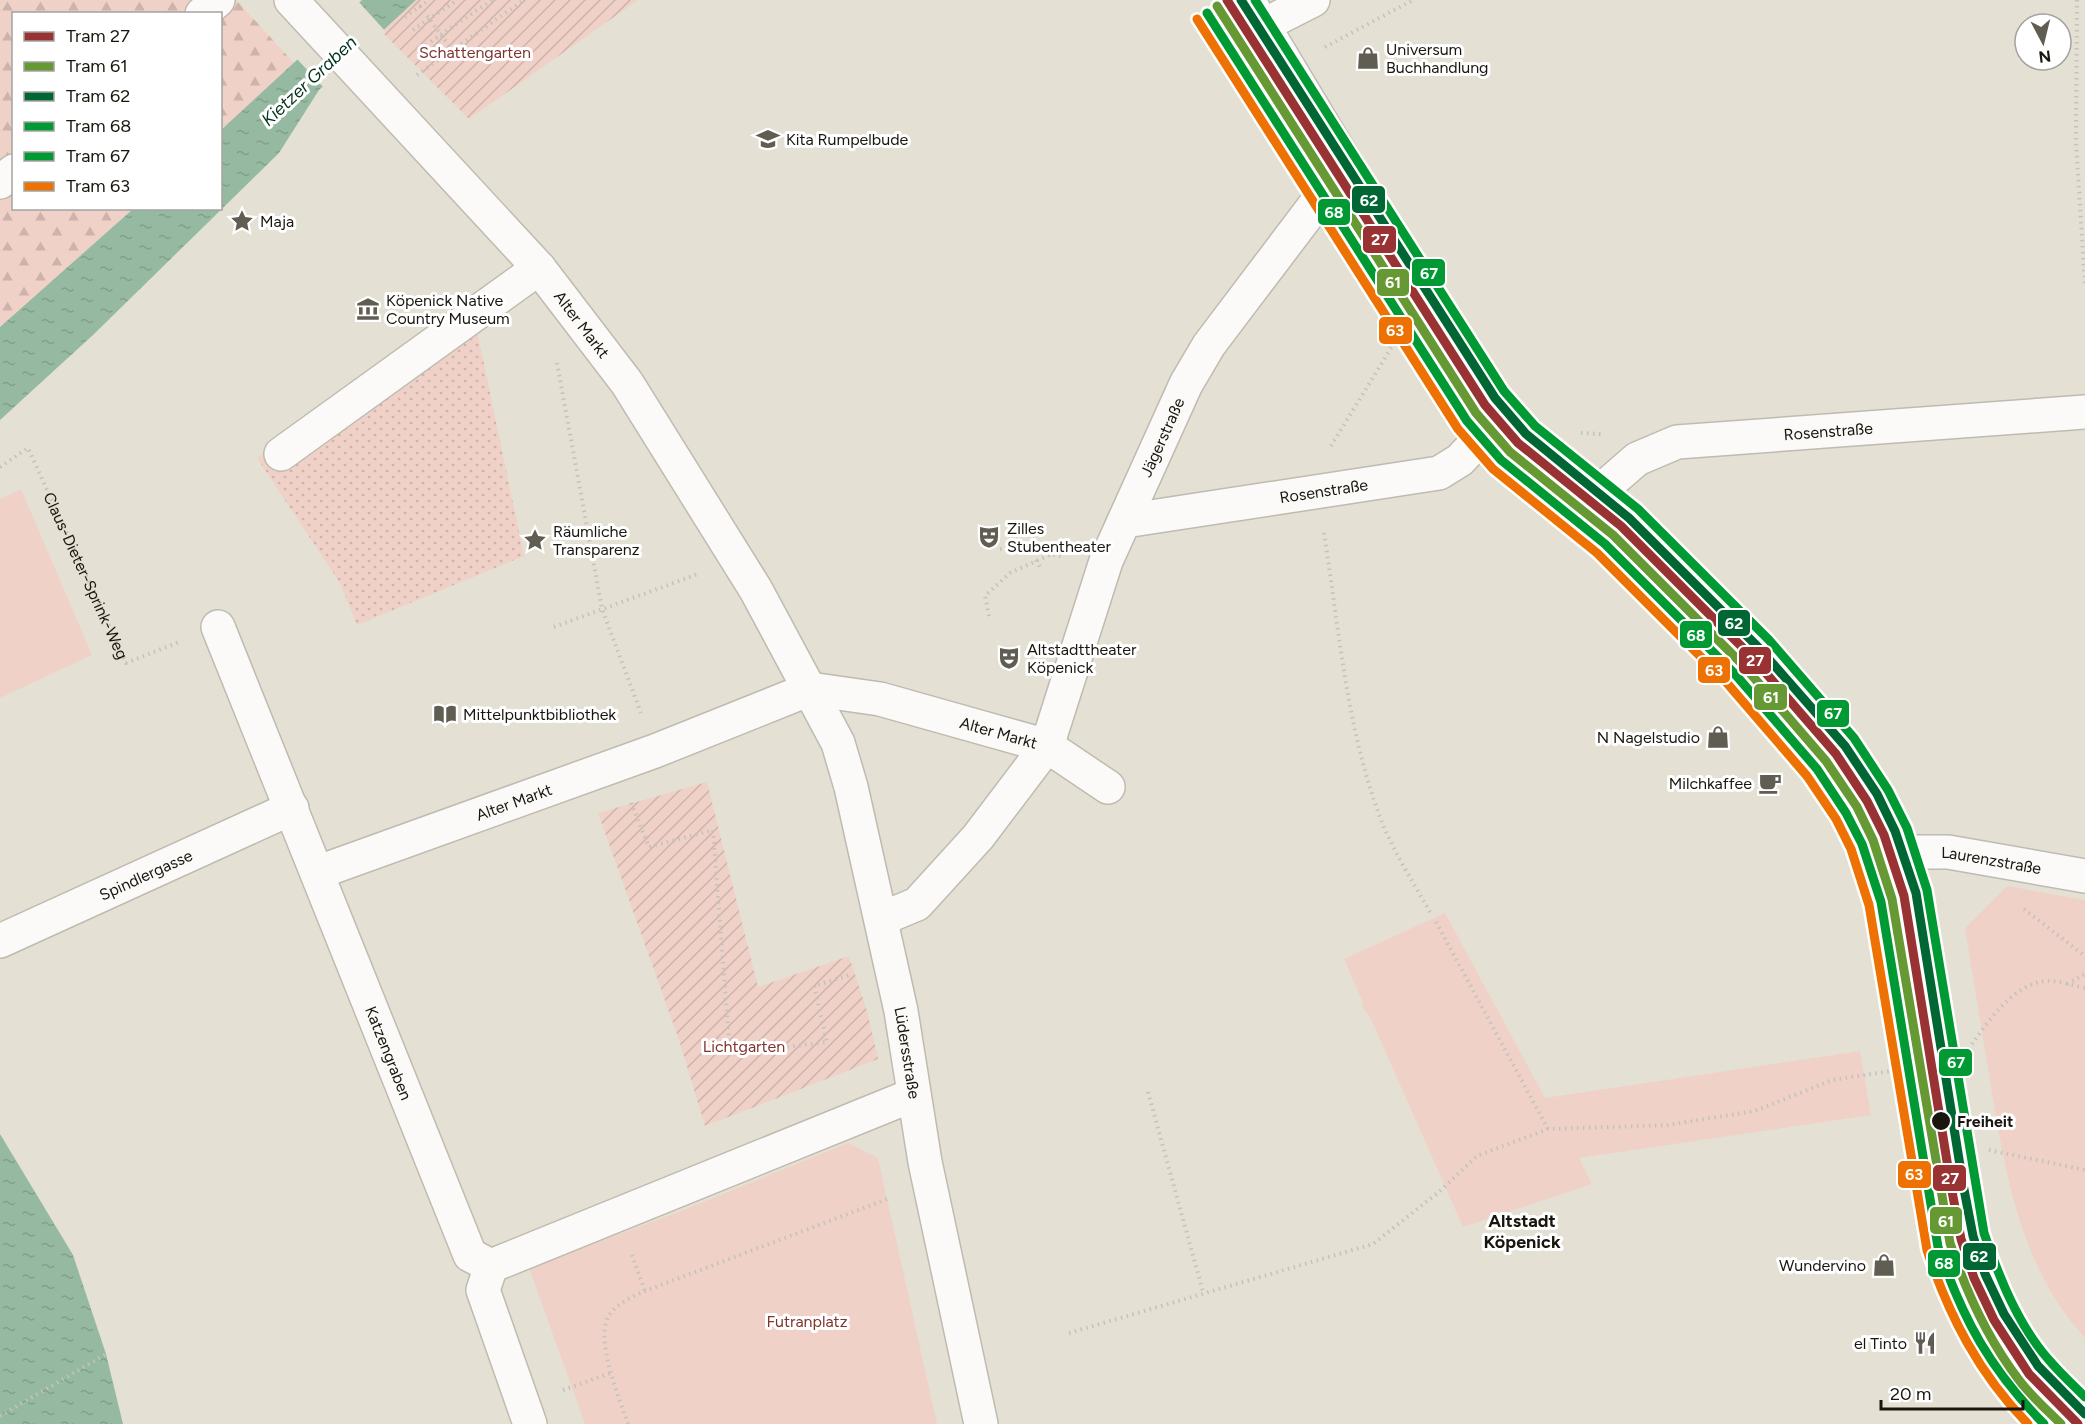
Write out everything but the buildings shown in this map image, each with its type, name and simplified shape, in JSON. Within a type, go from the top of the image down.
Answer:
[{"type":"street","points":[[204,12],[218,0]]},
{"type":"street","points":[[1313,0],[1256,13],[1499,418],[1538,456],[1591,499],[1752,657],[1836,754],[1878,811],[1896,852],[1952,1195],[1974,1278],[1994,1320],[2014,1351],[2050,1392],[2085,1423]]},
{"type":"street","name":"Alter Markt","points":[[294,3],[539,268],[627,383],[735,558],[810,689]]},
{"type":"street","name":"Jägerstraße","points":[[881,919],[917,904],[978,837],[1047,746],[1104,570],[1176,405],[1197,364],[1346,164]]},
{"type":"street","points":[[0,182],[12,173]]},
{"type":"street","points":[[281,454],[539,268]]},
{"type":"street","name":"Rosenstraße","points":[[1591,499],[1637,459],[1677,442],[2085,412]]},
{"type":"street","name":"Rosenstraße","points":[[1125,521],[1446,470],[1460,460],[1499,418]]},
{"type":"street","name":"Katzengraben","points":[[218,627],[470,1255],[491,1266]]},
{"type":"street","name":"Alter Markt","points":[[318,872],[655,751],[810,689],[880,699],[1047,746],[1108,787]]},
{"type":"street","name":"Lüdersstraße","points":[[810,689],[838,743],[881,919],[901,1011],[913,1095],[930,1182],[981,1424]]},
{"type":"street","name":"Spindlergasse","points":[[0,941],[292,808]]},
{"type":"street","name":"Laurenzstraße","points":[[1896,852],[1948,852],[2085,876]]},
{"type":"street","points":[[526,1414],[483,1290],[491,1266],[913,1095]]},
{"type":"path","points":[[405,17],[429,0]]},
{"type":"path","points":[[414,30],[457,0]]},
{"type":"path","points":[[426,45],[492,0]]},
{"type":"path","points":[[371,88],[452,50],[524,0]]},
{"type":"path","points":[[1320,50],[1413,0]]},
{"type":"path","points":[[2077,0],[2076,142],[2085,285]]},
{"type":"path","points":[[420,6],[452,50]]},
{"type":"path","points":[[1431,914],[1380,819],[1352,719],[1317,491],[1317,468],[1401,332],[1434,310]]},
{"type":"path","points":[[555,355],[602,609],[655,751]]},
{"type":"path","points":[[1577,433],[1607,433]]},
{"type":"path","name":"Claus-Dieter-Sprink-Weg","points":[[0,467],[28,448],[126,663],[218,627]]},
{"type":"path","points":[[1000,549],[1030,546],[1104,570]]},
{"type":"path","points":[[989,616],[985,596],[1010,573],[1052,554]]},
{"type":"path","points":[[554,627],[735,558]]},
{"type":"path","points":[[1036,560],[1041,568]]},
{"type":"path","points":[[616,765],[649,847],[713,830],[730,1054],[827,1042],[814,986],[855,973]]},
{"type":"path","points":[[2021,907],[2085,956]]},
{"type":"path","points":[[1436,922],[1548,1130]]},
{"type":"path","points":[[2067,984],[2085,974]]},
{"type":"path","points":[[1970,1047],[2005,1004],[2029,984],[2049,981],[2085,988]]},
{"type":"path","points":[[1069,1333],[1372,1244],[1440,1191],[1477,1156],[1548,1130],[1668,1125],[1755,1111],[1832,1080],[1932,1066]]},
{"type":"path","points":[[1148,1092],[1203,1292]]},
{"type":"path","points":[[1988,1150],[2085,1170]]},
{"type":"path","points":[[628,1424],[611,1373],[604,1335],[609,1315],[628,1298],[930,1182]]},
{"type":"path","points":[[0,1416],[106,1354]]},
{"type":"path","points":[[526,1414],[611,1373]]},
{"type":"green space","points":[[0,0],[236,0],[295,64],[222,129],[222,12],[12,12],[12,210],[132,210],[0,327]]},
{"type":"green space","name":"Schattengarten","points":[[416,0],[638,0],[469,119],[382,32]]},
{"type":"green space","points":[[476,326],[524,556],[357,625],[340,583],[257,458]]},
{"type":"green space","points":[[21,489],[92,655],[0,698],[0,499]]},
{"type":"green space","name":"Lichtgarten","points":[[707,782],[758,987],[849,956],[867,1011],[878,1059],[705,1126],[679,1040],[598,813]]},
{"type":"green space","points":[[2007,886],[2085,900],[2085,1338],[2063,1310],[2045,1281],[2030,1249],[2019,1217],[2002,1150],[1965,928]]},
{"type":"green space","points":[[1445,913],[1545,1098],[1860,1051],[1871,1115],[1579,1158],[1592,1184],[1463,1227],[1371,1019],[1362,1006],[1364,1005],[1344,959]]},
{"type":"green space","name":"Futranplatz","points":[[848,1143],[878,1158],[937,1424],[585,1424],[529,1268],[681,1211]]},
{"type":"water","name":"Kietzer Graben","points":[[362,0],[416,0],[319,90],[279,153],[222,209],[222,129]]},
{"type":"water","points":[[132,210],[221,210],[93,335],[0,420],[0,327]]},
{"type":"water","points":[[0,1134],[73,1255],[106,1354],[123,1424],[0,1424]]},
{"type":"pier","points":[[357,0],[386,32],[325,89],[296,58]]},
{"type":"tram line","name":"27","points":[[1227,0],[1485,405],[1518,443],[1621,526],[1752,657],[1836,754],[1867,801],[1884,835],[1904,896],[1951,1186],[1961,1239],[1974,1278],[1994,1320],[2029,1374],[2078,1424]]},
{"type":"tram line","name":"62","points":[[1241,0],[1495,398],[1526,434],[1629,518],[1760,649],[1845,746],[1877,794],[1895,831],[1916,893],[1963,1184],[1973,1236],[1985,1274],[2004,1314],[2038,1366],[2085,1414]]},
{"type":"tram line","name":"67","points":[[1255,0],[1504,391],[1535,426],[1638,509],[1769,640],[1854,738],[1888,790],[1907,828],[1927,890],[1984,1233],[2003,1283],[2028,1332],[2053,1365],[2085,1397]]},
{"type":"tram line","name":"61","points":[[1217,6],[1476,413],[1510,452],[1613,535],[1743,665],[1826,761],[1857,807],[1873,840],[1892,899],[1950,1243],[1970,1297],[1997,1348],[2024,1386],[2061,1424]]},
{"type":"tram line","name":"68","points":[[1207,13],[1467,421],[1501,460],[1605,544],[1734,673],[1817,769],[1846,813],[1862,844],[1881,902],[1938,1247],[1968,1321],[1980,1342],[2008,1383],[2044,1424]]},
{"type":"tram line","name":"63","points":[[1197,19],[1458,429],[1493,469],[1597,553],[1726,682],[1807,776],[1836,819],[1851,849],[1869,905],[1927,1250],[1945,1298],[1967,1343],[2010,1405],[2028,1424]]},
{"type":"place","name":"Universum Buchhandlung","points":[[1368,58]]},
{"type":"place","name":"Kita Rumpelbude","points":[[768,139]]},
{"type":"place","name":"Maja","points":[[242,221]]},
{"type":"place","name":"Köpenick Native Country Museum","points":[[368,309]]},
{"type":"place","name":"Zilles Stubentheater","points":[[989,537]]},
{"type":"place","name":"Räumliche Transparenz","points":[[535,540]]},
{"type":"place","name":"Altstadttheater Köpenick","points":[[1009,658]]},
{"type":"place","name":"Mittelpunktbibliothek","points":[[445,714]]},
{"type":"place","name":"N Nagelstudio","points":[[1718,737]]},
{"type":"place","name":"Milchkaffee","points":[[1770,783]]},
{"type":"place","name":"Freiheit","points":[[1941,1121]]},
{"type":"place","name":"Wundervino","points":[[1884,1265]]},
{"type":"place","name":"el Tinto","points":[[1925,1343]]},
{"type":"district","name":"Altstadt Köpenick","points":[[1522,1231]]}]
